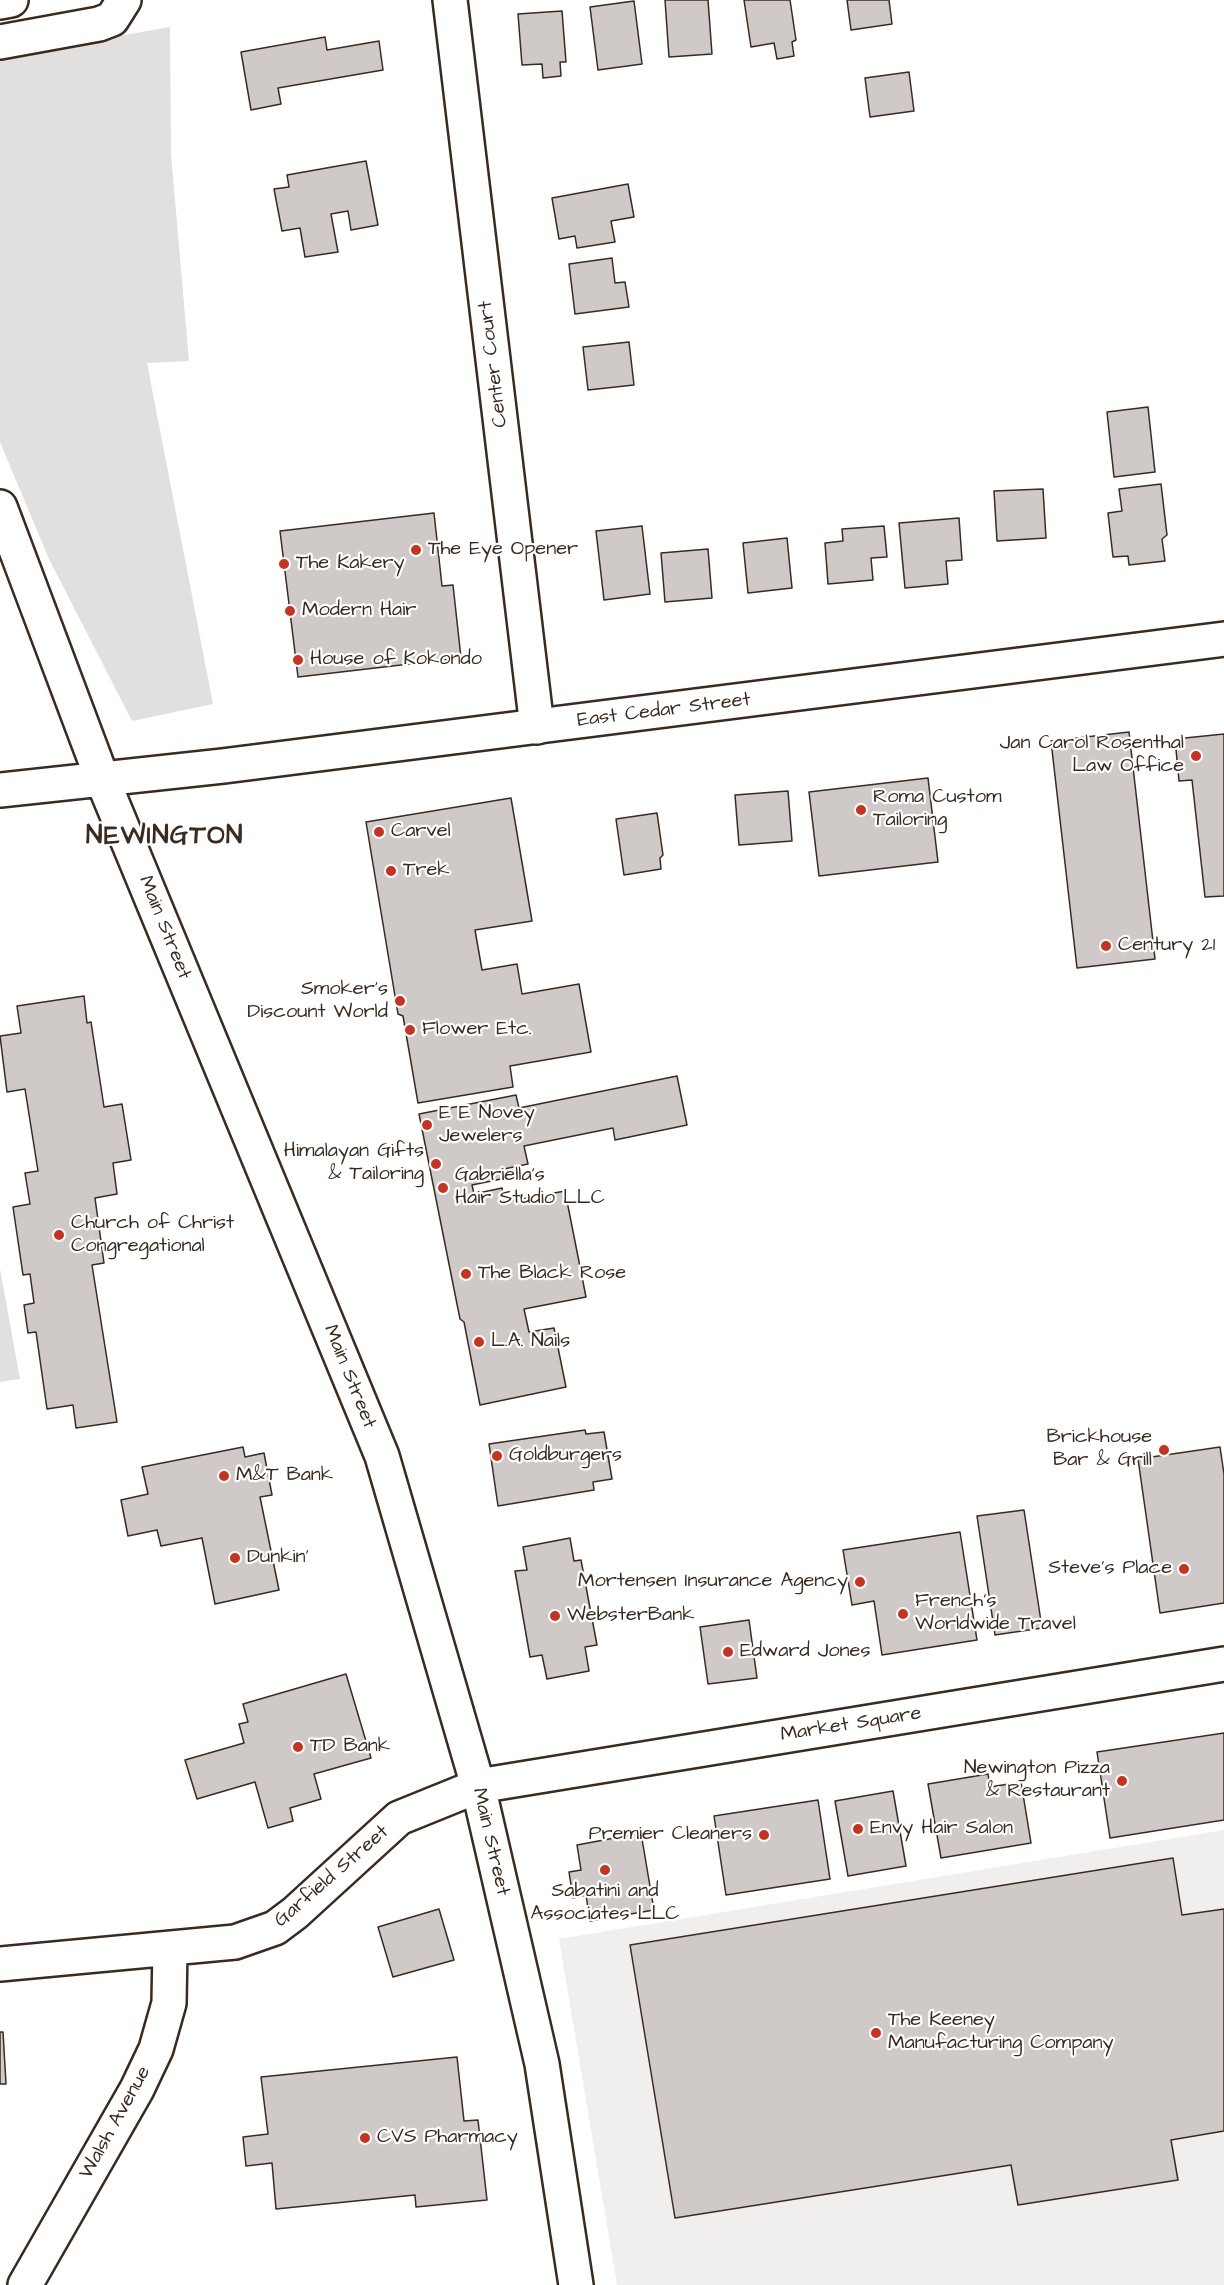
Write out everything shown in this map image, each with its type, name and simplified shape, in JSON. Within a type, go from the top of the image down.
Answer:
[{"type":"main road","points":[[0,2],[11,0]]},
{"type":"main road","points":[[0,42],[112,19],[120,10],[124,0]]},
{"type":"main road","name":"Center Court","points":[[450,0],[537,727]]},
{"type":"main road","name":"Main Street","points":[[0,507],[103,781],[382,1456],[478,1786],[542,2064],[576,2285]]},
{"type":"main road","name":"East Cedar Street","points":[[0,790],[103,781],[1224,639]]},
{"type":"main road","name":"Market Square","points":[[478,1786],[1224,1664]]},
{"type":"main road","name":"Garfield Street","points":[[0,1964],[235,1942],[275,1928],[295,1913],[399,1818],[478,1786]]},
{"type":"main road","name":"Walsh Avenue","points":[[25,2285],[137,2089],[156,2049],[169,2003],[170,1949]]},
{"type":"shaded area","points":[[170,27],[171,154],[189,361],[147,363],[213,704],[132,721],[49,559],[0,442],[0,57]]},
{"type":"shaded area","points":[[0,1269],[20,1379],[0,1382]]},
{"type":"shaded area","points":[[1224,1830],[1224,2285],[617,2285],[559,1939]]},
{"type":"building","points":[[665,0],[708,0],[712,54],[669,57]]},
{"type":"building","points":[[744,0],[790,0],[796,40],[792,42],[794,56],[777,59],[774,43],[751,47]]},
{"type":"building","points":[[847,0],[889,0],[892,24],[851,30]]},
{"type":"building","points":[[634,1],[642,64],[598,70],[590,7]]},
{"type":"building","points":[[562,11],[566,62],[560,62],[561,76],[543,78],[542,64],[522,65],[518,14]]},
{"type":"building","points":[[325,37],[327,50],[379,41],[383,70],[278,88],[281,104],[251,110],[241,52]]},
{"type":"building","points":[[909,72],[914,111],[870,117],[865,78]]},
{"type":"building","points":[[366,161],[378,225],[351,230],[348,211],[331,214],[338,252],[305,257],[300,228],[282,231],[274,189],[289,187],[287,175]]},
{"type":"building","points":[[628,184],[634,217],[611,221],[615,242],[577,248],[575,236],[559,239],[552,198]]},
{"type":"building","points":[[612,258],[615,283],[625,282],[629,307],[575,314],[569,264]]},
{"type":"building","points":[[629,342],[634,385],[588,390],[583,347]]},
{"type":"building","points":[[1148,407],[1155,472],[1114,477],[1107,412]]},
{"type":"building","points":[[1161,484],[1167,535],[1162,539],[1165,561],[1129,565],[1128,556],[1113,557],[1108,513],[1122,511],[1119,489]]},
{"type":"building","points":[[1043,489],[1046,538],[997,541],[994,491]]},
{"type":"building","points":[[434,513],[442,586],[453,585],[461,658],[298,677],[280,531]]},
{"type":"building","points":[[959,518],[962,560],[946,561],[948,584],[905,588],[899,523]]},
{"type":"building","points":[[642,526],[650,594],[604,600],[596,531]]},
{"type":"building","points":[[884,526],[887,557],[871,558],[873,580],[828,584],[825,543],[843,541],[842,529]]},
{"type":"building","points":[[787,538],[792,588],[748,593],[743,543]]},
{"type":"building","points":[[708,549],[712,598],[665,602],[661,553]]},
{"type":"building","points":[[1129,732],[1155,959],[1077,968],[1051,741]]},
{"type":"building","points":[[1224,734],[1224,896],[1205,897],[1192,780],[1179,781],[1175,739]]},
{"type":"building","points":[[928,778],[938,862],[819,876],[809,792]]},
{"type":"building","points":[[788,791],[792,841],[739,845],[735,795]]},
{"type":"building","points":[[511,798],[532,921],[475,930],[482,970],[517,964],[522,994],[579,984],[591,1052],[510,1066],[513,1087],[418,1103],[403,1016],[398,1014],[366,822]]},
{"type":"building","points":[[657,813],[663,855],[660,858],[661,869],[624,875],[616,819]]},
{"type":"building","name":"Church of Christ Congregational","points":[[84,996],[87,1023],[91,1022],[104,1107],[122,1104],[131,1160],[113,1163],[117,1194],[95,1198],[104,1263],[92,1265],[117,1422],[76,1428],[73,1405],[47,1409],[36,1332],[28,1333],[24,1305],[34,1303],[30,1274],[23,1275],[13,1207],[30,1204],[25,1173],[38,1171],[25,1089],[7,1092],[0,1036],[21,1033],[17,1006]]},
{"type":"building","points":[[677,1076],[687,1125],[615,1140],[613,1128],[524,1146],[528,1164],[504,1169],[506,1178],[472,1185],[474,1194],[502,1188],[505,1202],[565,1191],[586,1297],[524,1309],[529,1332],[554,1328],[566,1387],[480,1405],[464,1322],[460,1319],[419,1114],[516,1095],[519,1108]]},
{"type":"building","points":[[585,1430],[586,1434],[604,1432],[612,1479],[593,1482],[594,1490],[498,1506],[489,1444]]},
{"type":"building","points":[[243,1447],[245,1457],[264,1453],[272,1495],[260,1497],[279,1590],[215,1604],[202,1538],[161,1546],[157,1530],[128,1536],[121,1500],[148,1494],[142,1467]]},
{"type":"building","points":[[1220,1447],[1224,1474],[1224,1603],[1160,1613],[1138,1459]]},
{"type":"building","points":[[1024,1510],[1042,1628],[995,1635],[977,1516]]},
{"type":"building","points":[[960,1532],[977,1640],[882,1655],[874,1601],[852,1605],[843,1550]]},
{"type":"building","points":[[570,1538],[574,1561],[581,1560],[597,1645],[585,1647],[589,1671],[547,1679],[542,1655],[530,1657],[515,1571],[527,1570],[523,1547]]},
{"type":"building","points":[[749,1620],[757,1678],[708,1684],[700,1627]]},
{"type":"building","name":"TD Bank","points":[[346,1674],[371,1758],[314,1774],[321,1799],[290,1808],[293,1821],[268,1828],[255,1782],[197,1799],[185,1760],[244,1743],[239,1724],[248,1722],[243,1704]]},
{"type":"building","points":[[1224,1733],[1224,1820],[1110,1838],[1097,1752]]},
{"type":"building","points":[[988,1774],[990,1787],[1021,1782],[1031,1843],[941,1858],[928,1784]]},
{"type":"building","points":[[893,1791],[906,1866],[848,1876],[835,1801]]},
{"type":"building","points":[[818,1800],[830,1879],[726,1895],[714,1816]]},
{"type":"building","points":[[641,1833],[654,1910],[590,1921],[586,1895],[573,1898],[569,1872],[581,1870],[577,1845]]},
{"type":"building","points":[[1173,1858],[1182,1915],[1224,1909],[1224,2131],[1171,2140],[1178,2180],[1018,2205],[1011,2165],[675,2218],[630,1945]]},
{"type":"building","points":[[439,1909],[454,1960],[393,1977],[378,1927]]},
{"type":"building","points":[[0,2032],[3,2032],[6,2084],[0,2084]]},
{"type":"building","points":[[457,2057],[464,2121],[478,2120],[487,2200],[416,2207],[415,2195],[276,2209],[272,2163],[246,2166],[243,2137],[268,2134],[261,2077]]},
{"type":"place","name":"The Eye Opener","points":[[416,550]]},
{"type":"place","name":"The Kakery","points":[[284,564]]},
{"type":"place","name":"Modern Hair","points":[[290,611]]},
{"type":"place","name":"House of Kokondo","points":[[298,660]]},
{"type":"place","name":"Jan Carol Rosenthal Law Office","points":[[1196,756]]},
{"type":"place","name":"Roma Custom Tailoring","points":[[861,810]]},
{"type":"place","name":"Carvel","points":[[379,832]]},
{"type":"place","name":"Trek","points":[[391,871]]},
{"type":"place","name":"Century 21","points":[[1106,946]]},
{"type":"place","name":"Smoker's Discount World","points":[[400,1001]]},
{"type":"place","name":"Flower Etc.","points":[[410,1030]]},
{"type":"place","name":"E E Novey Jewelers","points":[[427,1125]]},
{"type":"place","name":"Himalayan Gifts & Tailoring","points":[[436,1164]]},
{"type":"place","name":"Gabriella's Hair Studio LLC","points":[[443,1188]]},
{"type":"place","name":"Church of Christ Congregational","points":[[59,1235]]},
{"type":"place","name":"The Black Rose","points":[[466,1274]]},
{"type":"place","name":"L.A. Nails","points":[[479,1342]]},
{"type":"place","name":"Brickhouse Bar & Grill","points":[[1164,1450]]},
{"type":"place","name":"Goldburgers","points":[[497,1456]]},
{"type":"place","name":"M&T Bank","points":[[224,1476]]},
{"type":"place","name":"Dunkin'","points":[[235,1558]]},
{"type":"place","name":"Steve's Place","points":[[1184,1569]]},
{"type":"place","name":"Mortensen Insurance Agency","points":[[860,1582]]},
{"type":"place","name":"French's Worldwide Travel","points":[[903,1614]]},
{"type":"place","name":"WebsterBank","points":[[555,1616]]},
{"type":"place","name":"Edward Jones","points":[[728,1652]]},
{"type":"place","name":"TD Bank","points":[[298,1747]]},
{"type":"place","name":"Newington Pizza & Restaurant","points":[[1122,1781]]},
{"type":"place","name":"Envy Hair Salon","points":[[858,1829]]},
{"type":"place","name":"Premier Cleaners","points":[[764,1835]]},
{"type":"place","name":"Sabatini and Associates LLC","points":[[605,1870]]},
{"type":"place","name":"The Keeney Manufacturing Company","points":[[876,2033]]},
{"type":"place","name":"CVS Pharmacy","points":[[365,2138]]},
{"type":"district","name":"NEWINGTON","points":[[165,838]]}]
